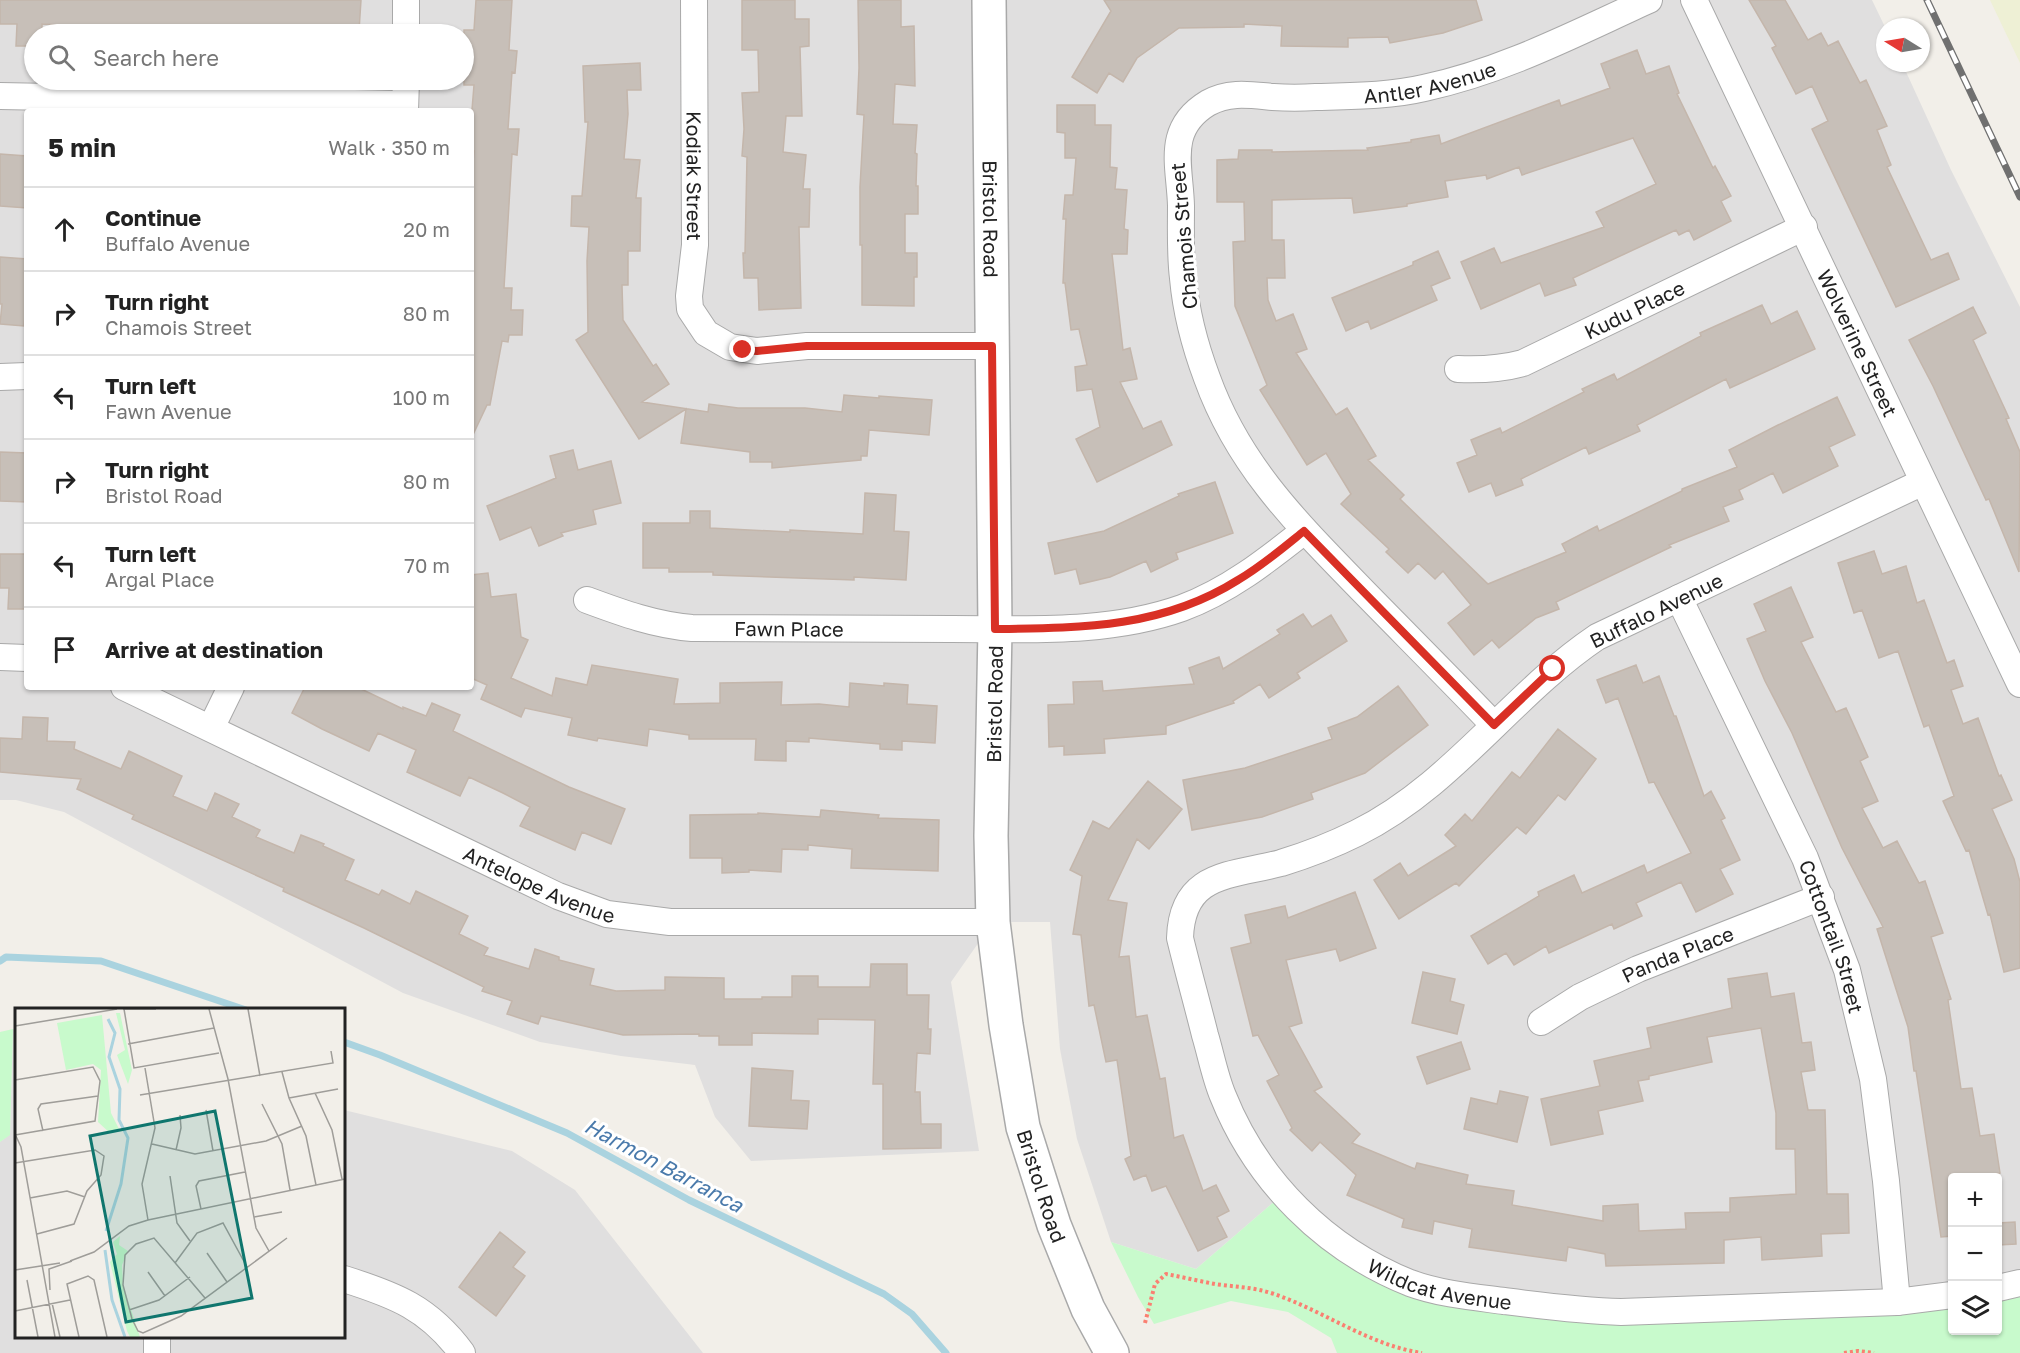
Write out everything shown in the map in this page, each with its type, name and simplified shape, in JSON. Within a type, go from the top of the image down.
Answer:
[{"type":"street","points":[[406,0],[406,24]]},
{"type":"street","name":"Kodiak Street","points":[[694,0],[695,245],[689,296],[690,309],[706,333],[730,347],[757,351],[807,346],[992,346]]},
{"type":"street","name":"Bristol Road","points":[[989,0],[995,629],[991,836],[993,922],[1006,1025],[1023,1127],[1054,1225],[1088,1309],[1112,1353]]},
{"type":"street","name":"Antler Avenue","points":[[1198,110],[1220,97],[1236,95],[1316,97],[1403,92],[1424,88],[1490,71],[1649,0]]},
{"type":"street","name":"Wolverine Street","points":[[1694,0],[2020,684]]},
{"type":"street","points":[[0,96],[405,98]]},
{"type":"street","name":"Chamois Street","points":[[1198,110],[1188,121],[1176,153],[1183,277],[1189,315],[1207,378],[1232,433],[1261,480],[1304,531],[1494,725]]},
{"type":"street","name":"Kudu Place","points":[[1458,369],[1482,370],[1523,363],[1804,227]]},
{"type":"street","points":[[0,376],[24,376]]},
{"type":"street","name":"Buffalo Avenue","points":[[1196,892],[1205,883],[1220,877],[1300,857],[1370,826],[1433,783],[1553,669],[1597,637],[1923,482]]},
{"type":"street","name":"Fawn Place","points":[[587,600],[639,619],[683,627],[995,629],[1087,627],[1116,624],[1167,613],[1203,599],[1238,581],[1304,531]]},
{"type":"street","name":"Cottontail Street","points":[[1679,598],[1804,858],[1821,897],[1847,970],[1873,1079],[1890,1214],[1897,1302]]},
{"type":"street","points":[[0,657],[24,658]]},
{"type":"street","name":"Antelope Avenue","points":[[130,690],[558,896],[607,914],[670,922],[993,922]]},
{"type":"street","points":[[211,728],[230,690]]},
{"type":"street","name":"Wildcat Avenue","points":[[1196,892],[1183,914],[1179,938],[1222,1094],[1240,1134],[1261,1167],[1283,1194],[1316,1227],[1366,1262],[1411,1283],[1455,1295],[1587,1311],[1621,1312],[1897,1302],[1948,1296]]},
{"type":"street","name":"Panda Place","points":[[1541,1022],[1580,998],[1638,969],[1821,897]]},
{"type":"street","points":[[345,1279],[380,1290],[405,1301],[430,1318],[451,1338],[462,1353]]},
{"type":"street","points":[[2002,1287],[2020,1283]]},
{"type":"path","points":[[1145,1323],[1155,1284],[1166,1274],[1214,1284],[1255,1288],[1275,1294],[1312,1309],[1371,1339],[1422,1353]]},
{"type":"path","points":[[1844,1353],[1858,1351],[1874,1353]]},
{"type":"shaded area","points":[[0,0],[1872,0],[1881,18],[1876,18],[1876,72],[1906,72],[1951,170],[2020,307],[2020,1283],[2002,1287],[2002,1173],[1948,1173],[1948,1295],[1621,1312],[1411,1283],[1283,1194],[1196,1269],[1111,1242],[1077,1139],[1060,1049],[1050,922],[993,922],[951,982],[979,1151],[751,1161],[715,1117],[695,1065],[621,1056],[540,1042],[403,993],[64,812],[16,800],[0,800]]},
{"type":"shaded area","points":[[13,1029],[15,1030],[15,1338],[345,1338],[345,1110],[512,1151],[575,1190],[703,1353],[0,1353],[0,1142],[10,1134]]},
{"type":"green space","points":[[1990,0],[2020,0],[2020,63]]},
{"type":"green space","points":[[13,1029],[10,1135],[0,1142],[0,1032]]},
{"type":"green space","points":[[1283,1194],[1411,1283],[1587,1311],[1948,1295],[1948,1335],[2002,1335],[2002,1287],[2020,1283],[2020,1353],[1337,1353],[1331,1338],[1288,1312],[1231,1301],[1154,1324],[1111,1242],[1196,1269]]},
{"type":"building","points":[[0,0],[361,0],[359,24],[24,24],[24,46],[16,46],[17,24],[0,24]]},
{"type":"building","points":[[476,0],[512,0],[509,50],[517,51],[515,73],[512,72],[508,129],[519,129],[517,155],[512,154],[504,288],[512,288],[511,310],[523,310],[522,335],[509,335],[508,342],[502,341],[490,405],[487,405],[474,433],[474,108],[472,108]]},
{"type":"building","points":[[742,0],[795,0],[795,19],[809,19],[809,46],[800,47],[802,116],[786,116],[783,152],[806,155],[803,189],[810,189],[809,227],[799,227],[801,308],[759,310],[758,278],[744,278],[747,157],[742,156],[744,129],[742,93],[759,92],[758,50],[742,50]]},
{"type":"building","points":[[858,0],[901,0],[901,27],[914,26],[915,86],[895,84],[893,124],[917,125],[915,153],[917,154],[918,214],[905,214],[905,253],[917,253],[914,306],[862,305],[860,187],[864,115],[857,114]]},
{"type":"building","points":[[1104,0],[1476,0],[1482,20],[1443,33],[1390,43],[1388,37],[1348,38],[1348,47],[1281,46],[1282,26],[1244,24],[1244,27],[1179,28],[1137,58],[1123,82],[1109,73],[1097,93],[1072,77],[1111,11]]},
{"type":"building","points":[[1749,0],[1785,0],[1808,40],[1821,33],[1828,46],[1838,41],[1860,83],[1866,80],[1887,126],[1877,130],[1891,165],[1887,167],[1931,260],[1948,253],[1959,279],[1896,307],[1812,129],[1828,121],[1812,86],[1796,94],[1772,48],[1776,46]]},
{"type":"building","points":[[1637,50],[1646,74],[1669,66],[1679,93],[1677,94],[1713,168],[1715,166],[1731,196],[1721,201],[1731,221],[1694,240],[1689,230],[1679,235],[1676,230],[1573,278],[1576,285],[1545,296],[1540,283],[1481,309],[1461,262],[1494,248],[1501,263],[1604,227],[1596,212],[1656,184],[1633,138],[1522,175],[1519,167],[1487,179],[1486,175],[1445,181],[1448,197],[1407,204],[1407,206],[1354,213],[1352,198],[1272,200],[1272,240],[1284,240],[1285,278],[1267,278],[1268,300],[1276,321],[1293,314],[1307,349],[1296,353],[1336,415],[1347,408],[1376,456],[1368,460],[1404,495],[1400,499],[1488,584],[1566,552],[1562,544],[1597,526],[1599,531],[1682,489],[1737,467],[1729,450],[1837,397],[1855,435],[1829,447],[1838,466],[1783,493],[1773,473],[1739,490],[1743,499],[1723,507],[1729,521],[1669,545],[1671,547],[1556,602],[1559,609],[1536,618],[1499,648],[1492,640],[1474,655],[1448,623],[1471,605],[1443,571],[1435,579],[1418,563],[1408,573],[1386,552],[1389,549],[1341,504],[1351,494],[1326,453],[1307,465],[1260,390],[1267,385],[1235,306],[1233,242],[1245,241],[1244,202],[1217,202],[1217,160],[1238,159],[1239,150],[1272,150],[1272,152],[1368,150],[1367,148],[1411,142],[1411,140],[1439,135],[1441,144],[1559,100],[1561,106],[1610,88],[1601,64]]},
{"type":"building","points":[[640,63],[641,90],[627,90],[628,114],[624,159],[640,160],[636,198],[641,198],[640,251],[628,251],[628,285],[622,285],[623,320],[653,366],[656,364],[669,384],[642,402],[708,412],[709,404],[738,408],[805,408],[842,412],[844,395],[932,400],[929,435],[869,430],[867,456],[861,456],[861,460],[772,468],[772,462],[750,462],[750,452],[681,443],[686,409],[639,439],[576,340],[588,332],[589,227],[571,226],[572,196],[582,196],[588,122],[585,122],[583,66]]},
{"type":"building","points":[[1057,105],[1095,105],[1095,125],[1111,125],[1110,167],[1117,168],[1115,189],[1127,190],[1124,229],[1128,230],[1127,254],[1112,254],[1123,350],[1130,348],[1137,379],[1120,382],[1143,429],[1161,421],[1172,445],[1097,482],[1076,439],[1100,427],[1092,389],[1077,391],[1075,367],[1087,365],[1079,329],[1071,330],[1065,283],[1063,283],[1065,195],[1073,195],[1076,158],[1065,158],[1065,133],[1057,132]]},
{"type":"building","points":[[0,154],[24,156],[24,208],[0,206]]},
{"type":"building","points":[[1438,251],[1450,278],[1431,286],[1437,300],[1371,329],[1368,321],[1346,331],[1332,298],[1413,265],[1413,262]]},
{"type":"building","points":[[0,257],[24,259],[24,326],[0,324],[2,304],[0,304]]},
{"type":"building","points":[[1762,305],[1771,324],[1797,311],[1815,349],[1730,388],[1726,379],[1637,425],[1640,431],[1589,454],[1586,447],[1521,479],[1523,485],[1496,496],[1491,483],[1469,492],[1457,463],[1477,455],[1471,440],[1500,428],[1502,433],[1584,392],[1582,389],[1614,374],[1617,380],[1701,336],[1700,333]]},
{"type":"building","points":[[1973,307],[1986,333],[1973,340],[2009,418],[2006,419],[2020,452],[2019,572],[1989,499],[1986,500],[1909,340]]},
{"type":"building","points":[[573,450],[578,470],[611,461],[621,503],[593,510],[596,524],[561,533],[563,536],[539,546],[531,527],[500,540],[487,506],[556,478],[550,456]]},
{"type":"building","points":[[0,452],[24,453],[24,502],[0,501]]},
{"type":"building","points":[[1215,482],[1233,533],[1176,553],[1178,559],[1151,572],[1146,561],[1110,577],[1080,584],[1076,569],[1055,574],[1048,543],[1104,531],[1179,496],[1178,494]]},
{"type":"building","points":[[865,493],[896,495],[894,531],[909,532],[906,580],[713,575],[713,572],[669,572],[669,568],[643,568],[643,523],[690,523],[690,511],[710,511],[710,528],[863,534]]},
{"type":"building","points":[[1874,551],[1882,574],[1906,566],[1917,603],[1924,600],[1947,663],[1954,660],[1963,686],[1951,690],[1963,724],[1978,718],[1999,776],[2001,775],[2012,800],[1992,809],[2014,859],[2020,882],[2020,968],[2004,972],[1990,914],[1988,915],[1969,850],[1966,851],[1943,801],[1954,796],[1929,725],[1924,727],[1898,651],[1879,658],[1862,610],[1854,613],[1838,563]]},
{"type":"building","points":[[0,554],[24,554],[24,609],[8,609],[9,588],[0,588]]},
{"type":"building","points":[[488,573],[491,597],[516,594],[521,637],[528,640],[511,678],[552,696],[556,678],[587,685],[592,665],[678,679],[674,704],[720,703],[720,683],[782,682],[781,705],[819,704],[849,707],[850,683],[884,686],[884,683],[908,685],[907,704],[937,706],[935,743],[902,741],[902,750],[880,749],[880,744],[809,738],[809,742],[786,741],[786,761],[755,760],[756,739],[689,739],[689,735],[649,729],[647,746],[598,738],[597,741],[568,735],[572,718],[525,708],[521,717],[481,699],[487,685],[474,679],[474,575]]},
{"type":"building","points":[[1791,587],[1813,637],[1801,642],[1836,712],[1846,708],[1868,757],[1860,761],[1878,801],[1862,808],[1883,848],[1897,841],[1919,883],[1925,881],[1943,933],[1931,937],[1951,999],[1948,1000],[1961,1089],[1972,1088],[1980,1136],[1994,1134],[2000,1173],[1948,1173],[1948,1236],[1941,1237],[1908,1027],[1877,929],[1883,927],[1842,848],[1792,733],[1765,681],[1747,639],[1766,631],[1754,604]]},
{"type":"building","points":[[1303,614],[1312,627],[1331,615],[1347,641],[1297,673],[1300,678],[1269,698],[1260,684],[1233,701],[1234,703],[1166,726],[1166,734],[1104,739],[1105,753],[1064,755],[1064,746],[1049,747],[1048,705],[1074,704],[1073,682],[1102,681],[1103,691],[1194,684],[1189,668],[1219,657],[1223,669],[1280,634],[1277,630]]},
{"type":"building","points":[[1636,665],[1643,683],[1659,676],[1674,716],[1676,716],[1704,796],[1711,791],[1725,818],[1721,820],[1740,860],[1720,869],[1733,894],[1696,912],[1681,882],[1636,903],[1642,916],[1614,929],[1612,924],[1549,953],[1546,946],[1514,965],[1506,953],[1488,964],[1471,936],[1539,896],[1538,892],[1574,875],[1582,893],[1644,865],[1647,873],[1691,853],[1654,782],[1649,783],[1618,698],[1606,703],[1597,680]]},
{"type":"building","points":[[1398,686],[1428,725],[1365,773],[1311,793],[1313,799],[1262,817],[1192,830],[1183,780],[1245,768],[1332,739],[1328,728],[1357,717]]},
{"type":"building","points":[[304,690],[363,690],[403,709],[403,707],[426,716],[432,703],[460,715],[453,731],[569,787],[625,809],[611,844],[582,832],[575,850],[520,826],[530,807],[469,777],[460,796],[407,772],[416,750],[378,733],[369,751],[292,713]]},
{"type":"building","points":[[23,717],[48,718],[47,741],[75,742],[74,749],[121,769],[129,751],[182,776],[173,796],[207,811],[215,793],[239,804],[232,817],[260,830],[256,837],[294,853],[301,835],[324,844],[323,846],[354,860],[345,880],[379,895],[382,890],[410,904],[416,891],[468,916],[459,934],[488,948],[484,955],[529,969],[535,949],[559,957],[559,960],[594,969],[590,985],[616,991],[665,990],[665,977],[724,978],[724,999],[762,999],[762,997],[792,997],[792,976],[818,976],[818,987],[870,987],[871,964],[907,964],[907,995],[929,995],[930,1054],[917,1053],[915,1092],[920,1092],[921,1124],[941,1124],[941,1148],[883,1149],[883,1084],[873,1084],[875,1020],[818,1019],[818,1034],[752,1033],[752,1045],[719,1045],[719,1036],[623,1035],[541,1016],[538,1024],[507,1014],[512,1001],[482,991],[484,987],[283,891],[284,888],[132,819],[134,815],[77,789],[81,779],[0,772],[0,738],[22,739]]},
{"type":"building","points":[[1558,729],[1596,759],[1565,800],[1558,795],[1526,834],[1517,827],[1459,886],[1456,883],[1399,919],[1374,880],[1400,863],[1408,876],[1456,846],[1445,835],[1465,814],[1472,821],[1512,772],[1520,778]]},
{"type":"building","points":[[1148,781],[1182,809],[1149,849],[1137,839],[1108,900],[1127,903],[1119,957],[1129,956],[1136,1017],[1147,1015],[1160,1079],[1165,1078],[1174,1138],[1183,1135],[1203,1191],[1216,1185],[1229,1211],[1217,1217],[1227,1237],[1198,1251],[1166,1186],[1152,1191],[1146,1175],[1134,1180],[1125,1159],[1131,1156],[1117,1060],[1106,1062],[1094,1005],[1089,1006],[1081,935],[1073,934],[1082,876],[1070,870],[1093,821],[1109,829]]},
{"type":"building","points":[[821,810],[879,815],[878,818],[939,820],[938,871],[851,868],[852,849],[808,845],[808,850],[782,849],[781,872],[749,870],[749,872],[722,873],[722,858],[690,858],[690,815],[758,813],[820,817]]},
{"type":"building","points":[[1355,892],[1376,948],[1340,961],[1336,949],[1286,960],[1302,1023],[1289,1027],[1322,1087],[1314,1091],[1360,1134],[1352,1143],[1415,1169],[1417,1163],[1468,1175],[1466,1184],[1514,1191],[1512,1205],[1603,1221],[1603,1206],[1638,1204],[1639,1231],[1686,1229],[1685,1213],[1730,1212],[1730,1198],[1796,1194],[1795,1149],[1776,1149],[1776,1113],[1761,1028],[1707,1037],[1712,1062],[1649,1076],[1649,1079],[1638,1081],[1643,1101],[1598,1111],[1603,1134],[1551,1145],[1541,1099],[1600,1086],[1594,1061],[1651,1048],[1647,1028],[1732,1008],[1728,979],[1767,973],[1771,997],[1794,993],[1802,1043],[1811,1042],[1815,1070],[1801,1072],[1808,1110],[1825,1110],[1827,1194],[1848,1194],[1849,1233],[1821,1234],[1822,1256],[1762,1260],[1761,1237],[1724,1240],[1724,1263],[1606,1266],[1605,1254],[1568,1247],[1566,1261],[1469,1247],[1472,1229],[1434,1221],[1432,1234],[1402,1227],[1404,1219],[1347,1195],[1356,1175],[1320,1142],[1312,1151],[1290,1130],[1292,1128],[1267,1081],[1279,1075],[1258,1035],[1253,1036],[1231,948],[1251,943],[1245,915],[1285,906],[1288,918]]},
{"type":"building","points":[[1423,972],[1455,979],[1450,1001],[1464,1005],[1457,1034],[1412,1023]]},
{"type":"building","points":[[1461,1042],[1470,1069],[1427,1084],[1417,1057]]},
{"type":"building","points":[[752,1068],[793,1071],[791,1100],[809,1101],[807,1129],[749,1126]]},
{"type":"building","points":[[1500,1091],[1528,1097],[1517,1142],[1464,1129],[1471,1098],[1497,1104]]},
{"type":"building","points":[[2015,1222],[2016,1244],[2002,1245],[2002,1223]]},
{"type":"building","points":[[500,1232],[525,1252],[513,1267],[525,1276],[496,1316],[459,1287]]},
{"type":"waterway","name":"Harmon Barranca","points":[[0,961],[6,957],[101,961],[240,1008]]},
{"type":"waterway","name":"Harmon Barranca","points":[[345,1042],[567,1133],[689,1200],[884,1294],[912,1314],[946,1353]]},
{"type":"railway","points":[[1927,0],[2020,197]]},
{"type":"route","points":[[743,350],[757,351],[807,346],[992,346],[995,629],[1087,627],[1116,624],[1167,613],[1203,599],[1238,581],[1304,531],[1494,725],[1553,669]]}]
